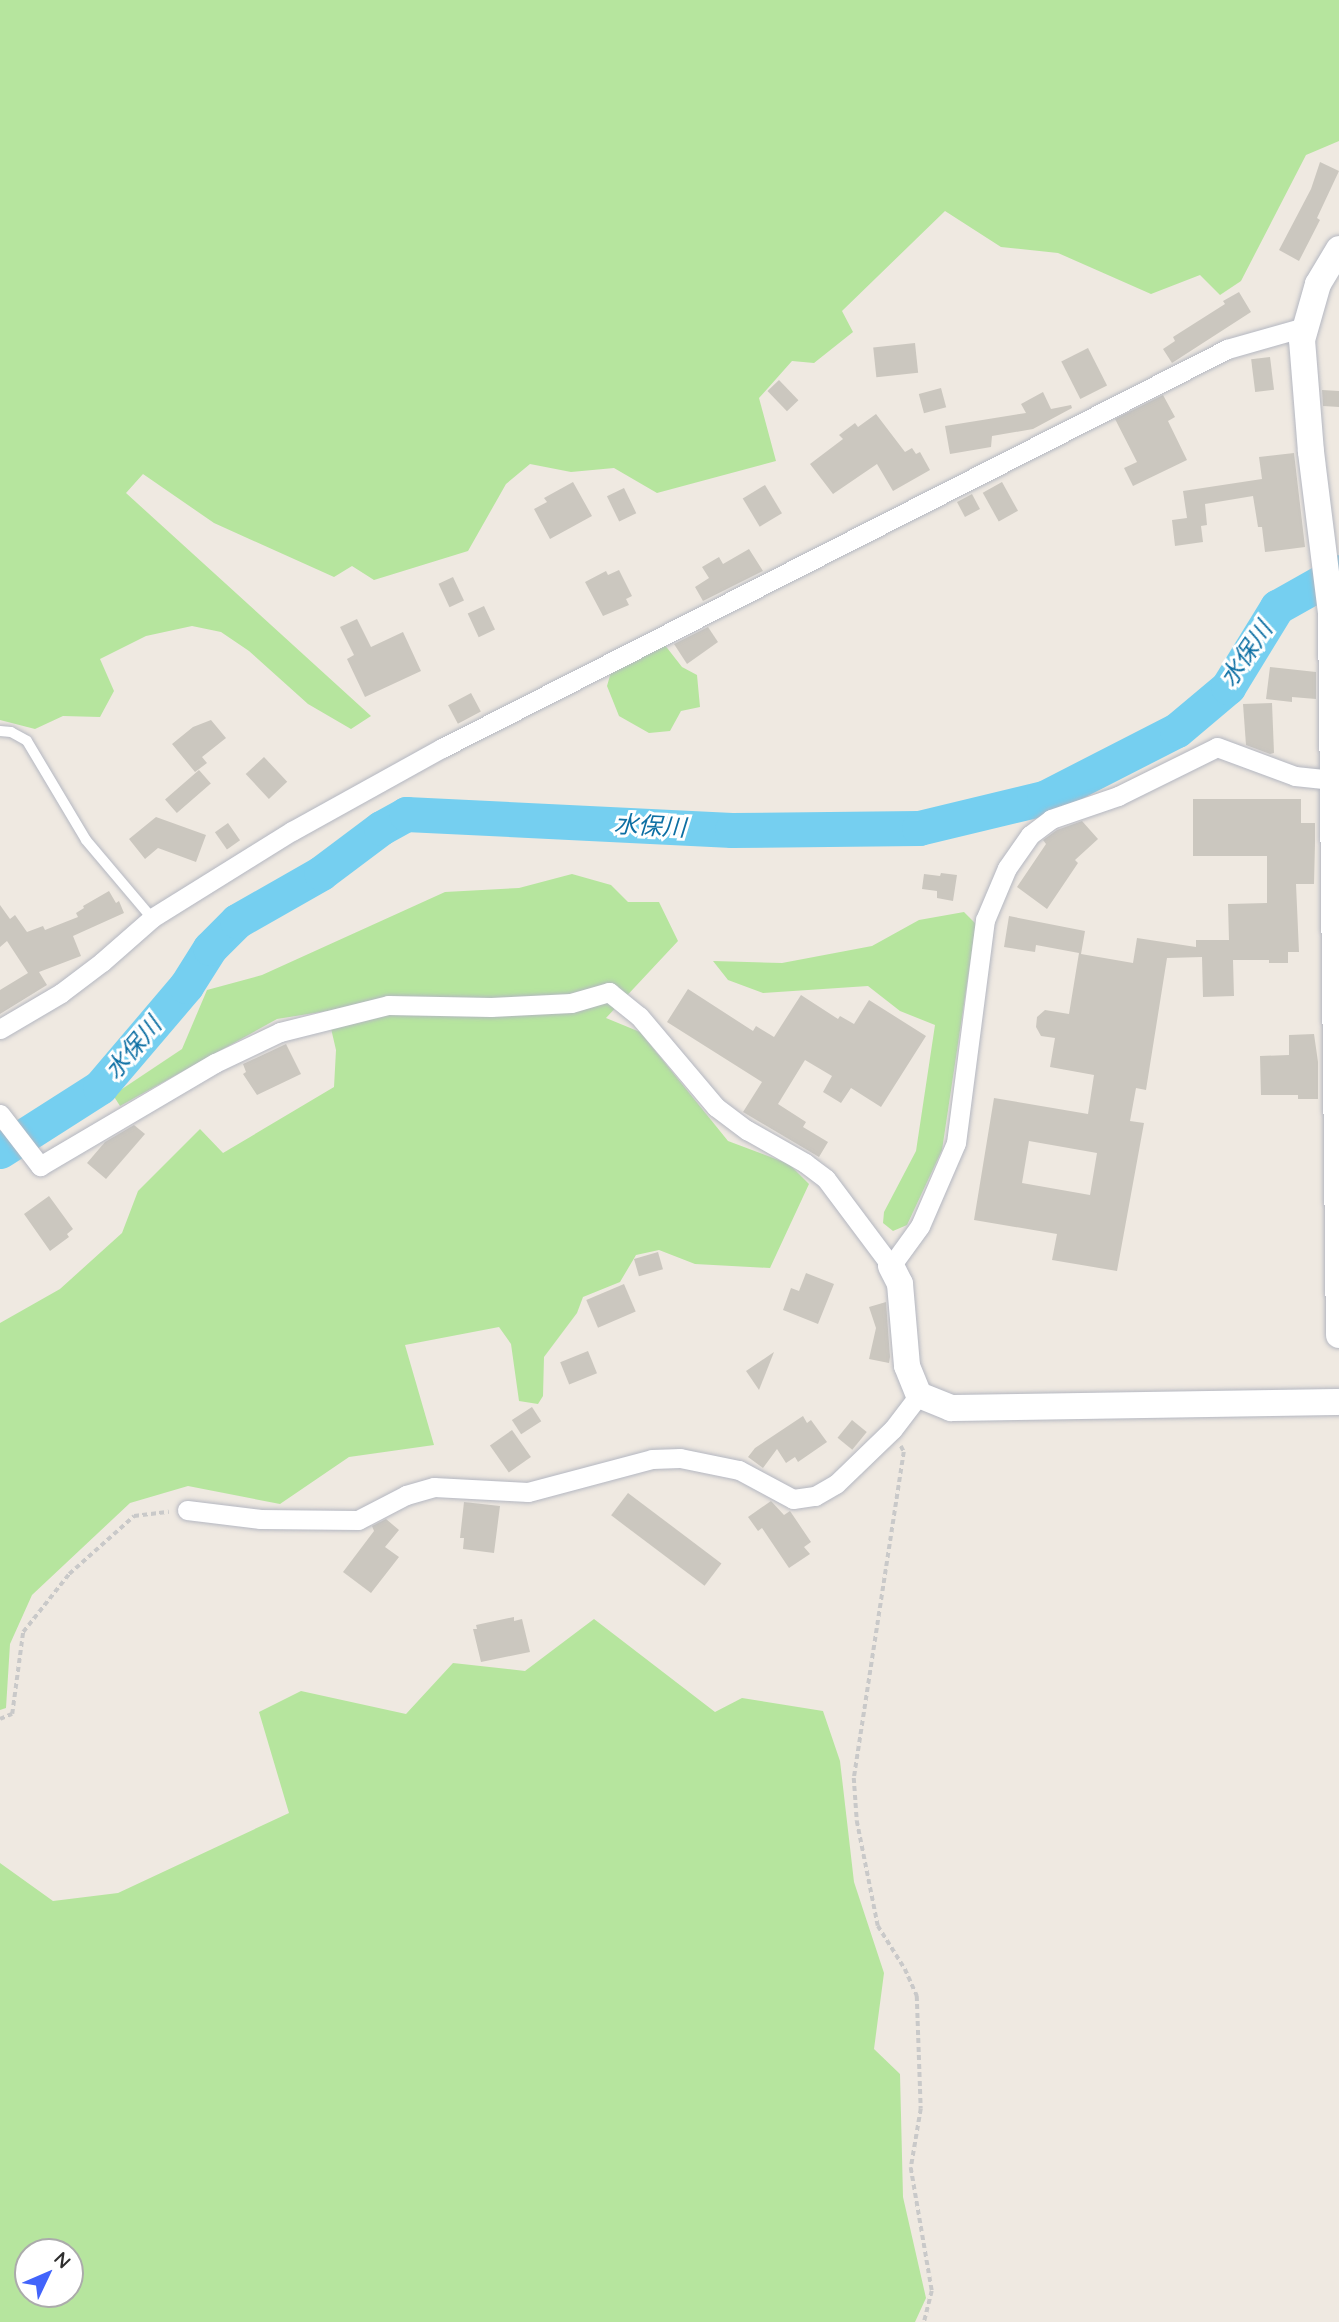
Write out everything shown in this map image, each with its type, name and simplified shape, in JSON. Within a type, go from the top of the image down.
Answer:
[{"type":"main road","points":[[1339,249],[1318,284],[1302,340],[1311,452],[1333,610],[1339,1335]]},
{"type":"main road","points":[[891,1266],[900,1284],[907,1366],[919,1395],[951,1408],[1339,1402]]},
{"type":"street","points":[[0,1029],[61,993],[152,918],[292,831],[467,735],[1227,349],[1305,327]]},
{"type":"street","points":[[4,1119],[40,1166],[215,1063],[280,1032],[388,1005],[491,1007],[571,1003],[609,992],[639,1016],[716,1107],[747,1130],[805,1163],[825,1180],[891,1266],[920,1226],[956,1143],[985,920],[1007,868],[1030,835],[1051,818],[1118,796],[1217,747],[1295,776],[1333,780]]},
{"type":"street","points":[[187,1510],[260,1519],[358,1520],[406,1495],[434,1487],[528,1492],[652,1459],[680,1458],[739,1470],[793,1499],[815,1496],[836,1484],[893,1429],[919,1395]]},
{"type":"lane","points":[[0,731],[11,732],[27,741],[86,840],[152,918]]},
{"type":"path","points":[[893,1429],[904,1452],[854,1778],[857,1821],[878,1926],[905,1969],[917,1996],[921,2109],[911,2168],[932,2291],[924,2322]]},
{"type":"path","points":[[0,1719],[12,1714],[23,1632],[69,1574],[134,1516],[187,1510]]},
{"type":"green space","points":[[0,0],[1339,0],[1339,141],[1306,155],[1241,281],[1220,295],[1200,275],[1151,294],[1058,253],[1001,247],[945,211],[842,311],[853,332],[814,363],[792,361],[759,398],[776,461],[657,493],[614,468],[571,472],[530,464],[506,484],[468,551],[374,580],[352,566],[334,577],[214,523],[143,474],[126,493],[371,716],[351,729],[308,704],[249,651],[221,632],[192,626],[146,636],[100,659],[114,691],[100,717],[63,716],[35,729],[0,720]]},
{"type":"green space","points":[[664,644],[682,667],[697,675],[700,707],[681,711],[670,731],[649,733],[619,716],[607,686],[611,672]]},
{"type":"green space","points":[[572,874],[611,885],[628,902],[659,902],[678,941],[606,1018],[640,1032],[728,1141],[789,1164],[809,1184],[770,1268],[695,1264],[659,1250],[636,1255],[620,1282],[583,1297],[577,1313],[544,1357],[543,1396],[538,1404],[519,1401],[511,1344],[499,1327],[405,1345],[434,1445],[349,1457],[280,1504],[188,1486],[130,1503],[32,1595],[10,1644],[6,1708],[0,1710],[0,1323],[60,1289],[122,1233],[138,1191],[200,1129],[223,1153],[334,1087],[336,1050],[327,1011],[277,1019],[120,1106],[113,1095],[182,1049],[207,990],[262,975],[445,892],[519,888]]},
{"type":"green space","points":[[964,912],[976,924],[942,1150],[907,1225],[893,1231],[883,1223],[884,1212],[916,1151],[935,1025],[900,1011],[868,986],[763,993],[728,980],[713,961],[782,963],[872,946],[919,920]]},
{"type":"green space","points":[[594,1619],[715,1712],[742,1698],[823,1711],[840,1761],[854,1882],[884,1973],[874,2049],[900,2074],[903,2197],[926,2298],[915,2322],[0,2322],[0,1863],[53,1901],[118,1893],[289,1813],[259,1712],[301,1691],[406,1714],[453,1663],[525,1671]]},
{"type":"building","points":[[1320,162],[1339,171],[1317,218],[1320,220],[1299,261],[1279,250],[1311,189]]},
{"type":"building","points":[[1239,292],[1251,312],[1172,363],[1163,349],[1175,341],[1173,337]]},
{"type":"building","points":[[915,343],[918,373],[876,377],[873,347]]},
{"type":"building","points":[[1088,348],[1107,385],[1080,399],[1061,362]]},
{"type":"building","points":[[1270,357],[1274,390],[1255,392],[1251,359]]},
{"type":"building","points":[[779,380],[798,400],[787,411],[767,391]]},
{"type":"building","points":[[941,388],[946,407],[924,413],[919,394]]},
{"type":"building","points":[[1322,390],[1339,391],[1339,407],[1323,406]]},
{"type":"building","points":[[1043,392],[1051,409],[1071,405],[1072,408],[1033,429],[992,436],[991,447],[950,454],[945,426],[1026,413],[1021,404]]},
{"type":"building","points":[[1163,395],[1175,417],[1168,421],[1187,460],[1133,486],[1124,468],[1137,462],[1115,419]]},
{"type":"building","points":[[876,414],[905,452],[912,448],[916,454],[920,452],[930,470],[893,491],[877,464],[833,494],[810,464],[843,439],[839,435],[855,423],[858,427]]},
{"type":"building","points":[[1294,453],[1305,547],[1265,552],[1262,527],[1258,527],[1253,496],[1205,504],[1207,525],[1201,526],[1203,542],[1175,546],[1172,520],[1187,518],[1183,491],[1262,479],[1259,457]]},
{"type":"building","points":[[573,482],[592,516],[550,539],[534,509],[547,502],[544,498]]},
{"type":"building","points":[[1002,482],[1018,511],[999,522],[983,493]]},
{"type":"building","points":[[765,485],[782,513],[760,527],[743,498]]},
{"type":"building","points":[[624,488],[636,513],[619,521],[607,496]]},
{"type":"building","points":[[972,494],[980,509],[965,517],[957,502]]},
{"type":"building","points":[[749,549],[763,571],[703,601],[695,587],[709,578],[702,567],[719,557],[723,564]]},
{"type":"building","points":[[619,570],[632,596],[626,599],[629,605],[603,616],[585,582],[606,571],[608,575]]},
{"type":"building","points":[[453,577],[464,601],[449,607],[438,584]]},
{"type":"building","points":[[484,606],[495,630],[479,637],[468,614]]},
{"type":"building","points":[[357,619],[371,647],[403,632],[421,671],[365,697],[347,659],[354,655],[340,627]]},
{"type":"building","points":[[708,627],[718,642],[687,664],[674,644]]},
{"type":"building","points":[[1270,667],[1316,672],[1316,699],[1292,697],[1292,702],[1266,699]]},
{"type":"building","points":[[471,693],[481,712],[458,724],[448,705]]},
{"type":"building","points":[[1272,703],[1274,753],[1270,754],[1246,745],[1243,704]]},
{"type":"building","points":[[211,720],[226,738],[202,757],[207,763],[195,772],[172,744],[193,727]]},
{"type":"building","points":[[264,757],[287,782],[269,799],[246,774]]},
{"type":"building","points":[[199,770],[211,784],[177,813],[165,800]]},
{"type":"building","points":[[1193,799],[1301,799],[1301,823],[1315,823],[1315,843],[1314,884],[1296,884],[1299,952],[1288,952],[1288,963],[1233,960],[1234,996],[1203,997],[1202,957],[1167,958],[1146,1090],[1136,1088],[1130,1121],[1144,1123],[1117,1271],[1052,1260],[1057,1234],[974,1220],[994,1098],[1088,1114],[1094,1075],[1050,1067],[1055,1038],[1041,1036],[1036,1027],[1037,1017],[1045,1010],[1069,1014],[1079,953],[1036,945],[1035,952],[1004,947],[1009,916],[1085,931],[1081,954],[1133,963],[1137,938],[1196,947],[1196,940],[1229,940],[1228,904],[1267,903],[1267,856],[1193,856]],"holes":[[[1029,1141],[1097,1153],[1090,1195],[1022,1183]]]},
{"type":"building","points":[[156,817],[206,835],[196,862],[158,848],[145,859],[129,839]]},
{"type":"building","points":[[1082,821],[1098,839],[1075,860],[1078,863],[1047,909],[1017,887],[1046,844],[1043,840],[1057,830]]},
{"type":"building","points":[[228,823],[240,840],[227,849],[215,832]]},
{"type":"building","points":[[941,873],[957,875],[953,901],[937,898],[937,891],[922,889],[924,874],[940,876]]},
{"type":"building","points":[[109,891],[116,903],[119,901],[124,913],[73,936],[81,956],[39,972],[47,985],[0,1014],[0,990],[28,973],[7,941],[0,947],[0,905],[10,919],[15,915],[27,932],[43,926],[45,930],[78,917],[76,913],[84,908],[83,906]]},
{"type":"building","points":[[688,989],[753,1031],[756,1026],[774,1037],[801,995],[838,1019],[840,1016],[854,1024],[869,1000],[926,1036],[881,1107],[851,1088],[841,1103],[823,1092],[832,1076],[805,1060],[778,1104],[806,1122],[803,1127],[828,1142],[819,1157],[743,1112],[762,1082],[667,1022]]},
{"type":"building","points":[[1314,1034],[1318,1062],[1318,1099],[1298,1099],[1298,1095],[1261,1095],[1260,1056],[1289,1055],[1289,1035]]},
{"type":"building","points":[[286,1044],[301,1074],[257,1095],[243,1074],[246,1072],[243,1064]]},
{"type":"building","points":[[134,1125],[145,1134],[106,1179],[87,1163],[105,1142]]},
{"type":"building","points":[[49,1196],[73,1229],[67,1234],[69,1237],[50,1251],[24,1214]]},
{"type":"building","points":[[658,1252],[663,1269],[639,1276],[634,1259]]},
{"type":"building","points":[[806,1273],[834,1284],[818,1324],[783,1310],[791,1288],[799,1291]]},
{"type":"building","points":[[624,1284],[636,1312],[598,1328],[586,1300]]},
{"type":"building","points":[[886,1302],[889,1363],[869,1359],[876,1328],[869,1307]]},
{"type":"building","points":[[588,1351],[597,1373],[569,1384],[560,1362]]},
{"type":"building","points":[[774,1352],[759,1390],[746,1371]]},
{"type":"building","points":[[532,1407],[541,1421],[521,1434],[512,1420]]},
{"type":"building","points":[[803,1416],[807,1423],[811,1420],[827,1442],[798,1462],[795,1457],[786,1463],[777,1449],[763,1468],[748,1457],[755,1448]]},
{"type":"building","points":[[852,1420],[867,1432],[852,1450],[838,1438]]},
{"type":"building","points":[[512,1430],[531,1457],[509,1473],[490,1445]]},
{"type":"building","points":[[628,1493],[721,1563],[705,1586],[611,1515]]},
{"type":"building","points":[[771,1501],[784,1515],[790,1511],[811,1542],[804,1547],[810,1554],[789,1568],[762,1528],[758,1531],[748,1517]]},
{"type":"building","points":[[464,1502],[500,1506],[494,1553],[463,1549],[464,1538],[460,1538]]},
{"type":"building","points":[[386,1519],[399,1530],[385,1547],[399,1557],[371,1593],[343,1572],[374,1531],[372,1526]]},
{"type":"building","points":[[514,1617],[514,1621],[522,1619],[530,1652],[481,1662],[473,1629],[477,1629],[476,1625]]},
{"type":"waterway","name":"水保川","points":[[0,1151],[100,1087],[186,986],[210,948],[237,921],[321,873],[381,828],[406,814],[732,830],[919,828],[1044,798],[1177,730],[1228,687],[1277,607],[1339,572]]}]
